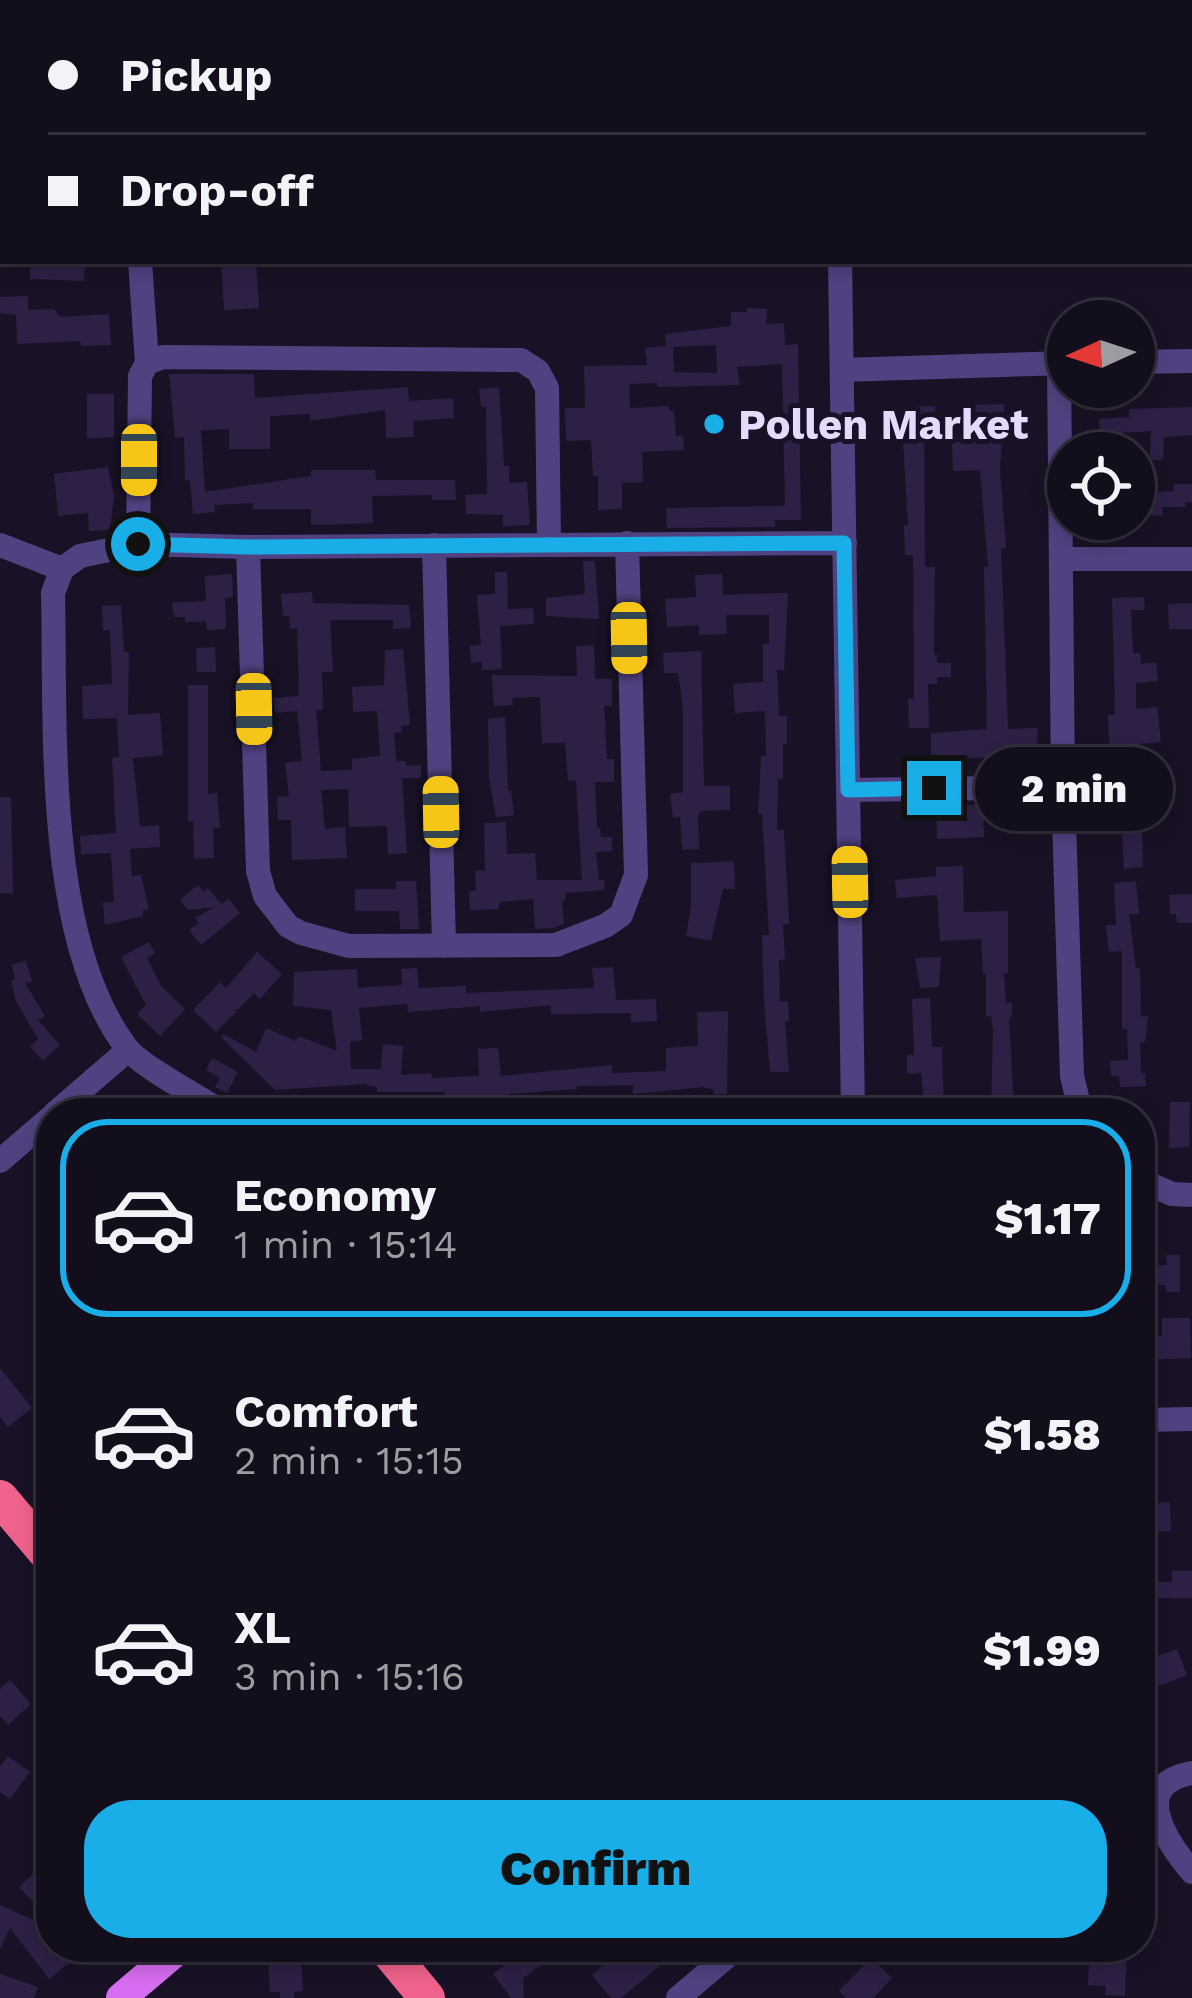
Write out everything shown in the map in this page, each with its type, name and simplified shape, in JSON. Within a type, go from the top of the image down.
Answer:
[{"type":"highway","points":[[0,1498],[36,1540]]},
{"type":"highway","points":[[397,1962],[427,1998]]},
{"type":"main road","points":[[122,1998],[164,1962]]},
{"type":"street","points":[[138,544],[140,376],[146,363],[140,264]]},
{"type":"street","points":[[840,264],[854,1098]]},
{"type":"street","points":[[146,363],[163,357],[521,360],[538,371],[547,388],[549,544]]},
{"type":"street","points":[[1155,362],[1192,361]]},
{"type":"street","points":[[842,370],[1047,364]]},
{"type":"street","points":[[1063,408],[1063,787],[1072,1076],[1078,1098]]},
{"type":"street","points":[[248,547],[258,871],[265,896],[288,926],[349,946],[556,945],[605,926],[621,914],[635,875],[627,543]]},
{"type":"street","points":[[201,1098],[128,1050],[88,979],[65,891],[53,592],[62,569],[80,556],[138,544],[844,543]]},
{"type":"street","points":[[0,545],[62,569]]},
{"type":"street","points":[[434,545],[444,946]]},
{"type":"street","points":[[1061,559],[1192,559]]},
{"type":"street","points":[[848,790],[1063,787]]},
{"type":"street","points":[[73,1098],[128,1050]]},
{"type":"street","points":[[0,1161],[36,1130]]},
{"type":"street","points":[[1155,1186],[1192,1195]]},
{"type":"street","points":[[1155,1420],[1192,1419]]},
{"type":"street","points":[[1192,1773],[1168,1783],[1158,1798],[1157,1820],[1192,1872]]},
{"type":"street","points":[[678,1998],[719,1962]]},
{"type":"building","points":[[30,264],[85,264],[84,281],[30,279]]},
{"type":"building","points":[[221,264],[256,264],[259,308],[224,310]]},
{"type":"building","points":[[28,296],[28,310],[54,309],[60,317],[109,314],[111,345],[81,346],[80,341],[17,344],[16,315],[0,313],[0,297]]},
{"type":"building","points":[[747,308],[767,309],[766,324],[784,323],[785,345],[798,344],[801,520],[775,520],[775,527],[667,528],[666,508],[785,506],[782,364],[737,367],[740,385],[629,384],[630,408],[669,406],[674,411],[676,436],[683,435],[684,450],[642,452],[643,482],[622,483],[622,509],[598,510],[591,440],[566,441],[565,408],[585,408],[584,366],[647,365],[645,348],[666,346],[665,334],[731,326],[731,312],[747,312]],"holes":[[[716,345],[717,373],[674,372],[673,347]]]},
{"type":"building","points":[[169,374],[254,374],[255,398],[408,387],[409,401],[453,398],[454,418],[413,421],[414,437],[386,438],[385,410],[310,421],[310,414],[270,416],[270,449],[229,449],[229,429],[201,430],[205,492],[311,476],[311,470],[375,470],[376,480],[455,480],[456,500],[432,500],[432,495],[372,496],[373,523],[311,525],[311,509],[253,509],[253,503],[214,505],[215,512],[193,514],[190,480],[185,480],[184,437],[175,438]]},
{"type":"building","points":[[499,387],[504,466],[509,466],[509,483],[527,482],[530,525],[503,526],[503,515],[466,514],[465,495],[487,494],[486,407],[481,407],[479,389]]},
{"type":"building","points":[[87,394],[114,394],[114,437],[87,438]]},
{"type":"building","points":[[1004,404],[1000,470],[1008,729],[1037,728],[1038,760],[931,756],[931,733],[987,729],[984,567],[988,567],[980,470],[953,471],[952,442],[974,441],[973,405]]},
{"type":"building","points":[[935,406],[936,427],[924,427],[925,567],[935,567],[934,655],[937,663],[951,663],[951,677],[937,677],[937,684],[928,684],[929,728],[909,728],[908,699],[914,699],[913,555],[905,555],[904,525],[908,525],[901,407]]},
{"type":"building","points":[[1192,407],[1192,435],[1164,437],[1163,460],[1155,460],[1155,432],[1099,432],[1099,419],[1129,417],[1129,409]]},
{"type":"building","points":[[108,467],[114,496],[110,530],[89,531],[88,513],[58,516],[54,474]]},
{"type":"building","points":[[1174,484],[1192,484],[1192,502],[1185,502],[1186,507],[1162,507],[1163,515],[1155,516],[1155,492],[1174,491]]},
{"type":"building","points":[[583,561],[595,561],[599,619],[546,616],[546,598],[585,594]]},
{"type":"building","points":[[495,572],[507,572],[508,609],[533,608],[534,624],[500,626],[502,669],[482,670],[482,662],[471,663],[470,646],[481,645],[477,595],[495,594]]},
{"type":"building","points":[[232,574],[233,597],[225,598],[226,629],[207,630],[206,621],[174,617],[172,603],[206,601],[205,576]]},
{"type":"building","points":[[722,574],[723,595],[788,593],[784,670],[777,670],[779,716],[787,716],[787,744],[783,744],[783,779],[778,779],[777,830],[784,830],[789,924],[783,924],[785,959],[779,960],[780,1002],[788,1001],[789,1072],[770,1072],[764,1001],[762,935],[769,935],[762,814],[758,814],[761,756],[766,756],[765,711],[735,713],[733,684],[763,682],[769,615],[726,615],[727,634],[699,635],[699,625],[667,627],[665,599],[696,597],[695,575]]},
{"type":"building","points":[[312,592],[313,603],[409,605],[411,628],[393,629],[393,620],[330,620],[333,672],[322,672],[323,710],[316,710],[321,771],[352,770],[352,759],[380,756],[377,711],[353,712],[352,687],[384,685],[385,650],[403,649],[410,725],[394,733],[396,756],[407,766],[421,765],[421,778],[402,778],[407,853],[388,854],[387,826],[349,827],[348,789],[321,790],[325,829],[345,827],[347,858],[292,860],[291,820],[278,820],[277,797],[289,796],[285,763],[302,761],[297,711],[275,713],[273,698],[299,696],[297,628],[290,629],[289,616],[283,616],[281,594]]},
{"type":"building","points":[[1144,597],[1145,610],[1131,610],[1133,653],[1140,653],[1141,664],[1156,662],[1158,681],[1136,683],[1136,709],[1157,707],[1161,742],[1140,744],[1143,867],[1124,869],[1119,782],[1106,782],[1108,715],[1115,715],[1112,598]]},
{"type":"building","points":[[1192,603],[1192,629],[1169,629],[1168,604]]},
{"type":"building","points":[[121,605],[124,652],[129,652],[128,715],[160,713],[163,755],[133,758],[140,827],[159,825],[160,847],[130,849],[132,876],[141,875],[149,909],[143,910],[143,916],[105,925],[103,903],[114,902],[111,853],[81,854],[80,836],[116,833],[112,758],[119,757],[117,718],[83,719],[82,686],[112,684],[110,630],[103,630],[102,606]]},
{"type":"building","points":[[594,645],[595,679],[612,679],[612,706],[604,706],[607,759],[614,759],[614,782],[595,782],[597,828],[601,837],[612,837],[612,851],[596,852],[605,890],[565,893],[564,924],[553,928],[535,929],[533,899],[499,902],[499,909],[470,910],[475,871],[485,870],[484,823],[506,822],[507,854],[535,853],[537,880],[582,880],[576,780],[568,781],[565,743],[542,743],[540,697],[512,698],[513,705],[494,706],[492,675],[577,676],[576,646]]},
{"type":"building","points":[[215,647],[216,672],[197,672],[196,648]]},
{"type":"building","points":[[701,651],[704,786],[730,786],[730,810],[701,811],[699,849],[682,850],[680,817],[673,818],[670,794],[683,792],[683,707],[678,673],[664,673],[663,653]]},
{"type":"building","points":[[188,685],[208,685],[208,794],[217,793],[220,828],[213,828],[214,858],[194,859],[193,821],[188,821]]},
{"type":"building","points":[[505,717],[508,791],[514,815],[496,817],[489,777],[488,719]]},
{"type":"building","points":[[0,797],[11,797],[13,893],[0,893]]},
{"type":"building","points":[[936,805],[983,805],[984,837],[937,839]]},
{"type":"building","points":[[734,861],[735,889],[723,889],[711,941],[686,936],[691,863]]},
{"type":"building","points":[[963,866],[964,912],[1008,911],[1008,973],[1004,973],[1006,1003],[1012,1003],[1014,1098],[991,1098],[993,1030],[991,1016],[986,1016],[981,939],[940,941],[937,895],[897,898],[895,880],[936,876],[936,867]]},
{"type":"building","points":[[396,881],[416,881],[419,929],[400,929],[399,911],[355,911],[355,889],[396,889]]},
{"type":"building","points":[[1136,881],[1139,914],[1129,914],[1136,968],[1140,968],[1141,1017],[1148,1016],[1145,1042],[1140,1043],[1146,1086],[1120,1087],[1119,1076],[1111,1076],[1110,1061],[1128,1060],[1127,1029],[1122,1029],[1122,951],[1109,952],[1106,925],[1116,925],[1114,883]]},
{"type":"building","points":[[198,885],[203,892],[208,888],[221,904],[229,899],[240,913],[201,945],[189,930],[199,923],[195,918],[215,907],[188,910],[180,900]]},
{"type":"building","points":[[1192,894],[1192,923],[1177,923],[1176,914],[1170,914],[1169,895]]},
{"type":"building","points":[[149,942],[155,953],[147,958],[161,986],[185,1009],[160,1036],[137,1014],[146,1005],[121,957]]},
{"type":"building","points":[[257,952],[282,974],[260,999],[254,993],[232,1009],[237,1011],[216,1032],[193,1010],[220,982],[226,988]]},
{"type":"building","points":[[941,957],[939,987],[920,988],[915,958]]},
{"type":"building","points":[[26,961],[32,981],[25,983],[45,1016],[38,1020],[60,1045],[43,1061],[30,1047],[38,1039],[16,1001],[11,981],[15,979],[12,964]]},
{"type":"building","points":[[613,967],[616,1000],[656,999],[657,1021],[631,1022],[631,1013],[551,1014],[551,1005],[480,1012],[480,1006],[408,1012],[407,1004],[359,1008],[362,1040],[350,1042],[351,1069],[381,1069],[383,1044],[403,1046],[401,1075],[431,1073],[432,1078],[479,1076],[478,1049],[498,1048],[501,1076],[612,1065],[612,1073],[666,1071],[666,1048],[698,1046],[697,1012],[728,1011],[727,1094],[714,1094],[704,1087],[633,1094],[633,1085],[577,1086],[509,1094],[509,1098],[377,1092],[377,1087],[364,1084],[275,1090],[221,1037],[256,1052],[266,1028],[337,1051],[331,1010],[293,1006],[294,972],[357,969],[358,988],[402,985],[401,969],[417,968],[419,988],[466,986],[466,993],[594,988],[592,968]]},
{"type":"building","points":[[930,998],[932,1047],[942,1047],[944,1098],[924,1098],[921,1073],[907,1074],[907,1055],[914,1055],[912,999]]},
{"type":"building","points":[[212,1058],[238,1072],[227,1093],[215,1087],[220,1078],[206,1070]]},
{"type":"building","points":[[1170,1102],[1190,1102],[1189,1147],[1169,1148]]},
{"type":"building","points":[[1166,1255],[1180,1255],[1180,1292],[1155,1285],[1155,1265],[1167,1265]]},
{"type":"building","points":[[1162,1318],[1190,1318],[1191,1358],[1155,1359],[1155,1336],[1162,1336]]},
{"type":"building","points":[[0,1368],[32,1408],[8,1427],[0,1417]]},
{"type":"building","points":[[1170,1502],[1171,1531],[1155,1532],[1155,1503]]},
{"type":"building","points":[[1172,1571],[1192,1571],[1192,1598],[1156,1598],[1156,1582],[1172,1582]]},
{"type":"building","points":[[1177,1649],[1187,1675],[1155,1687],[1155,1657]]},
{"type":"building","points":[[10,1680],[31,1704],[8,1725],[0,1716],[0,1689]]},
{"type":"building","points":[[8,1756],[30,1772],[10,1799],[0,1792],[0,1767]]},
{"type":"building","points":[[33,1874],[36,1877],[36,1905],[19,1887]]},
{"type":"building","points":[[0,1905],[36,1921],[36,1962],[10,1928],[0,1949]]},
{"type":"building","points":[[36,1962],[70,1962],[49,1979]]},
{"type":"building","points":[[268,1962],[301,1962],[303,1991],[294,1992],[294,1998],[270,1992]]},
{"type":"building","points":[[503,1962],[545,1962],[523,1978],[524,1998],[511,1998],[493,1974]]},
{"type":"building","points":[[607,1962],[664,1962],[621,1998],[611,1998],[592,1975]]},
{"type":"building","points":[[867,1962],[875,1962],[892,1978],[873,1998],[846,1998],[839,1991]]},
{"type":"building","points":[[1089,1962],[1126,1962],[1125,1996],[1105,1995],[1106,1986],[1088,1985]]},
{"type":"building","points":[[0,1974],[38,1987],[34,1998],[0,1998]]},
{"type":"place","name":"Pollen Market","points":[[714,424]]},
{"type":"route","points":[[138,544],[844,543],[848,790],[934,788]]}]
